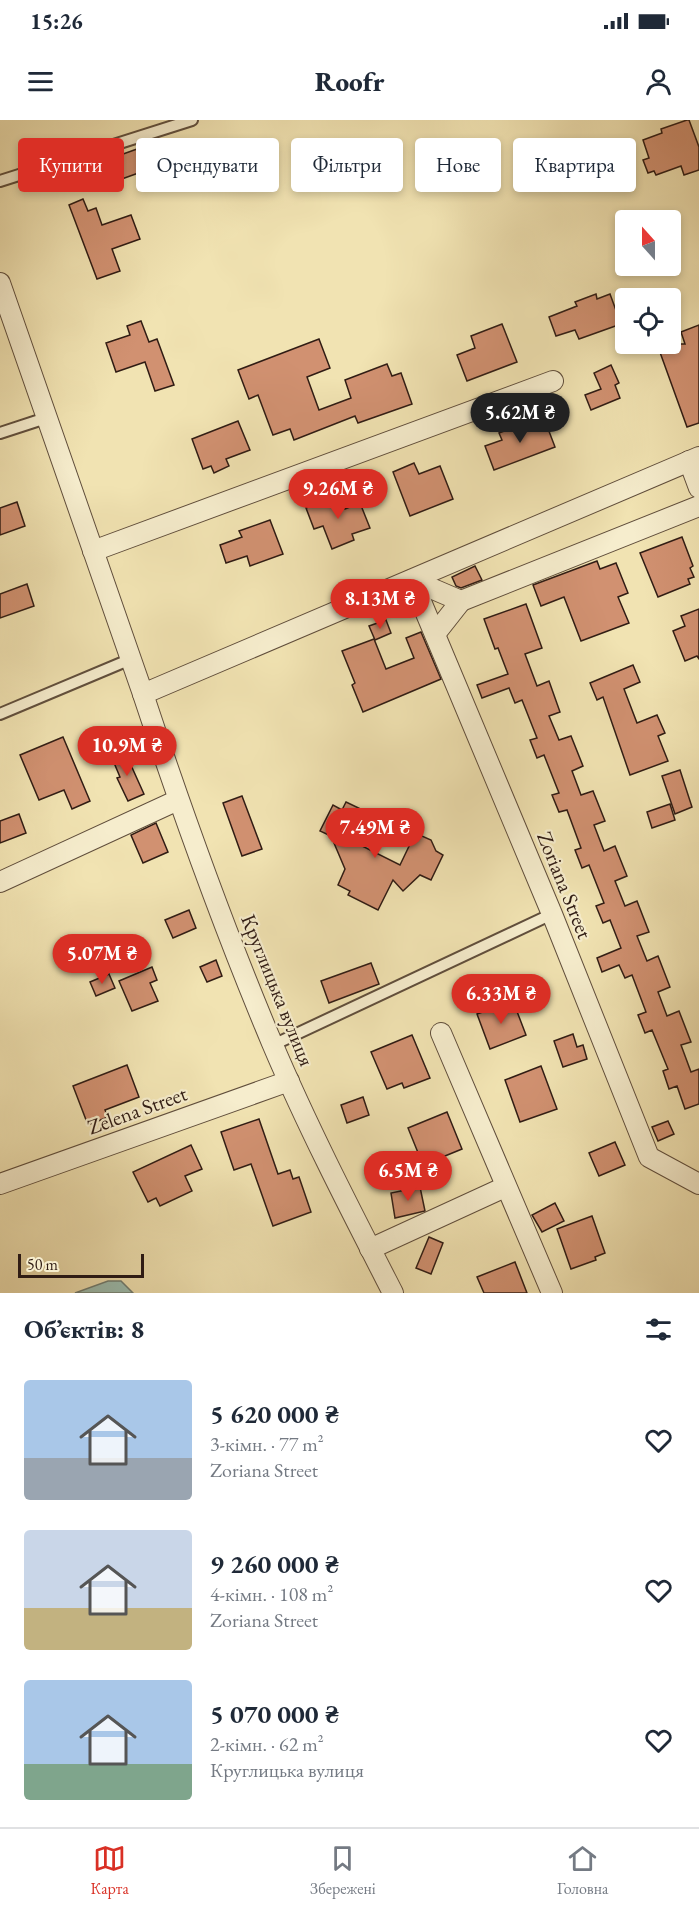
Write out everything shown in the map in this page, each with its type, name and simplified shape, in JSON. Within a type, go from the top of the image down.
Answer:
[{"type":"street","name":"Круглицька вулиця","points":[[0,283],[178,800],[230,938],[273,1045],[393,1293]]},
{"type":"street","points":[[93,551],[553,381]]},
{"type":"street","points":[[143,694],[694,459],[699,488]]},
{"type":"street","points":[[435,634],[461,601],[699,506]]},
{"type":"street","points":[[412,580],[461,601]]},
{"type":"street","name":"Zoriana Street","points":[[412,580],[552,914],[648,1157],[699,1184]]},
{"type":"street","points":[[0,882],[178,800]]},
{"type":"street","points":[[441,1033],[552,1293]]},
{"type":"street","name":"Zelena Street","points":[[0,1184],[290,1082]]},
{"type":"street","points":[[370,1249],[505,1187]]},
{"type":"lane","points":[[0,181],[192,120]]},
{"type":"lane","points":[[0,434],[46,418]]},
{"type":"lane","points":[[0,714],[131,659]]},
{"type":"lane","points":[[273,1045],[552,914]]},
{"type":"shaded area","points":[[108,1281],[121,1281],[133,1293],[75,1293]]},
{"type":"building","points":[[689,120],[699,147],[699,170],[684,175],[681,166],[656,175],[654,171],[648,173],[643,160],[649,158],[643,140],[662,133],[661,129]]},
{"type":"building","points":[[136,149],[136,174],[124,178],[124,154]]},
{"type":"building","points":[[83,199],[88,211],[96,208],[102,225],[131,215],[140,239],[112,249],[120,271],[97,279],[69,205]]},
{"type":"building","points":[[596,294],[597,299],[610,294],[615,308],[615,326],[579,339],[575,330],[556,336],[549,317],[577,306],[575,302]]},
{"type":"building","points":[[141,321],[149,342],[157,339],[174,385],[155,391],[145,362],[116,372],[106,343],[130,335],[127,326]]},
{"type":"building","points":[[502,324],[517,362],[467,381],[457,355],[475,348],[471,336]]},
{"type":"building","points":[[699,325],[699,423],[687,427],[661,354],[681,354],[681,344],[685,344],[681,332]]},
{"type":"building","points":[[319,339],[330,368],[307,377],[319,410],[351,398],[345,380],[387,364],[392,376],[401,373],[412,404],[358,423],[355,416],[294,440],[290,429],[273,435],[258,395],[249,399],[238,370]]},
{"type":"building","points":[[611,365],[619,383],[615,385],[620,398],[591,410],[585,395],[601,389],[594,373]]},
{"type":"building","points":[[536,419],[540,429],[547,426],[555,447],[494,470],[485,446],[502,440],[499,433]]},
{"type":"building","points":[[238,421],[250,450],[226,459],[229,466],[214,473],[211,466],[203,469],[192,439]]},
{"type":"building","points":[[414,463],[419,474],[440,466],[453,499],[410,516],[393,472]]},
{"type":"building","points":[[340,495],[345,509],[360,503],[370,528],[352,534],[354,540],[332,549],[323,526],[314,529],[306,508]]},
{"type":"building","points":[[17,502],[25,526],[0,535],[0,508]]},
{"type":"building","points":[[270,520],[283,554],[250,566],[247,556],[226,563],[220,545],[242,537],[239,531]]},
{"type":"building","points":[[682,537],[693,566],[690,568],[694,577],[688,579],[690,584],[658,597],[640,553]]},
{"type":"building","points":[[597,561],[600,569],[616,563],[628,593],[618,597],[629,623],[581,641],[564,597],[541,606],[533,585]]},
{"type":"building","points":[[475,566],[482,580],[461,588],[456,586],[452,577]]},
{"type":"building","points":[[27,584],[34,606],[0,618],[0,594]]},
{"type":"building","points":[[526,604],[542,648],[525,654],[537,686],[549,681],[560,712],[549,716],[559,740],[571,736],[583,766],[572,771],[581,795],[593,791],[605,821],[594,825],[604,851],[615,846],[627,876],[615,881],[625,906],[637,901],[649,932],[637,936],[647,961],[658,956],[670,987],[658,992],[667,1016],[679,1011],[691,1042],[681,1045],[691,1072],[699,1069],[699,1104],[685,1109],[677,1086],[669,1089],[663,1071],[668,1069],[652,1030],[645,1033],[638,1015],[646,1012],[632,975],[625,978],[619,965],[602,972],[597,958],[621,948],[610,920],[603,923],[596,906],[604,903],[589,865],[582,868],[575,850],[581,848],[567,810],[559,812],[552,795],[559,793],[544,755],[537,758],[530,740],[537,738],[522,700],[515,703],[509,688],[482,698],[477,685],[508,674],[498,648],[495,649],[484,619]]},
{"type":"building","points":[[699,609],[699,659],[697,656],[685,661],[673,631],[685,626],[681,616]]},
{"type":"building","points":[[386,620],[391,633],[375,640],[369,626]]},
{"type":"building","points":[[421,632],[441,679],[363,712],[352,685],[355,683],[342,651],[374,639],[386,669],[414,658],[406,638]]},
{"type":"building","points":[[633,665],[640,682],[624,689],[637,723],[657,715],[665,733],[658,736],[668,761],[630,775],[603,697],[597,700],[590,683]]},
{"type":"building","points":[[63,737],[90,801],[72,809],[64,790],[39,800],[20,755]]},
{"type":"building","points":[[125,752],[144,794],[128,801],[117,778],[120,777],[112,758]]},
{"type":"building","points":[[680,770],[692,807],[675,814],[662,776]]},
{"type":"building","points":[[242,796],[262,849],[242,856],[223,803]]},
{"type":"building","points":[[346,802],[365,811],[362,818],[368,825],[358,844],[400,865],[412,840],[422,836],[431,840],[436,851],[443,855],[431,880],[420,875],[403,891],[393,880],[378,910],[348,895],[350,891],[338,885],[345,869],[331,836],[320,831],[333,805],[342,810]]},
{"type":"building","points":[[670,804],[675,820],[652,828],[647,812]]},
{"type":"building","points":[[19,814],[26,833],[0,843],[0,821]]},
{"type":"building","points":[[156,823],[168,852],[143,863],[131,835]]},
{"type":"building","points":[[189,910],[196,928],[173,938],[165,920]]},
{"type":"building","points":[[216,960],[222,976],[207,982],[200,967]]},
{"type":"building","points":[[371,963],[379,984],[329,1003],[321,981]]},
{"type":"building","points":[[152,967],[157,980],[150,983],[158,1001],[132,1011],[119,981]]},
{"type":"building","points":[[109,974],[115,988],[96,996],[90,982]]},
{"type":"building","points":[[513,1001],[526,1035],[490,1049],[477,1014]]},
{"type":"building","points":[[573,1034],[577,1047],[583,1045],[587,1059],[563,1067],[554,1041]]},
{"type":"building","points":[[412,1035],[430,1078],[404,1088],[402,1083],[387,1089],[371,1052]]},
{"type":"building","points":[[127,1065],[139,1097],[105,1110],[108,1117],[88,1125],[73,1086]]},
{"type":"building","points":[[541,1066],[557,1109],[520,1122],[505,1080]]},
{"type":"building","points":[[363,1097],[369,1115],[347,1123],[341,1105]]},
{"type":"building","points":[[447,1112],[462,1149],[423,1165],[408,1128]]},
{"type":"building","points":[[259,1119],[278,1174],[290,1170],[293,1179],[299,1177],[311,1212],[273,1226],[251,1164],[234,1170],[221,1132]]},
{"type":"building","points":[[668,1121],[674,1134],[658,1141],[652,1127]]},
{"type":"building","points":[[615,1142],[625,1165],[599,1176],[589,1153]]},
{"type":"building","points":[[191,1145],[202,1169],[185,1176],[192,1191],[160,1206],[156,1198],[148,1202],[133,1172]]},
{"type":"building","points":[[420,1187],[425,1211],[395,1218],[391,1193]]},
{"type":"building","points":[[555,1203],[564,1221],[542,1232],[532,1215]]},
{"type":"building","points":[[592,1216],[605,1253],[595,1257],[596,1260],[571,1269],[557,1229]]},
{"type":"building","points":[[429,1237],[443,1243],[431,1274],[416,1268]]},
{"type":"building","points":[[515,1262],[527,1293],[484,1293],[477,1277]]}]
